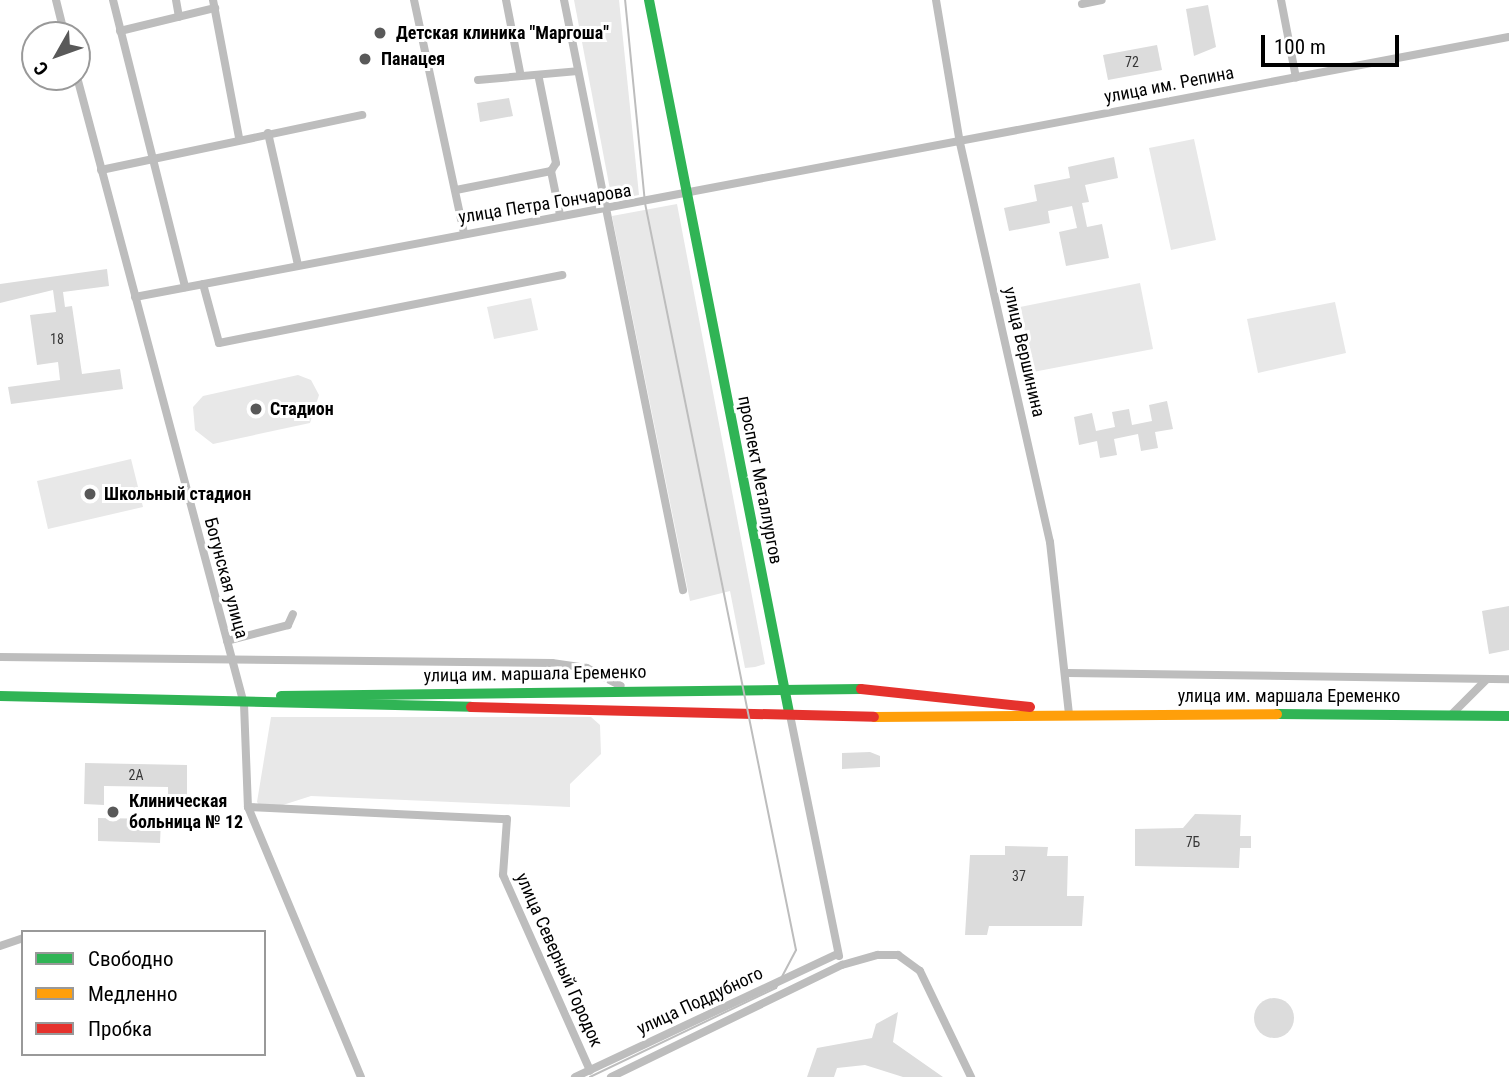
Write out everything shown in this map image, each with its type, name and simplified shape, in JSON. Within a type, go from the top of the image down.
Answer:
[{"type":"main road","name":"проспект Металлургов","points":[[649,0],[685,196],[789,712]]},
{"type":"main road","name":"улица им. маршала Еременко","points":[[0,687],[243,700],[784,686],[905,691],[1069,713]]},
{"type":"main road","points":[[626,713],[627,689]]},
{"type":"main road","points":[[904,718],[905,691]]},
{"type":"main road","name":"улица им. маршала Еременко","points":[[0,696],[243,700],[626,713],[789,712],[904,718],[1069,713],[1509,716]]},
{"type":"street","points":[[56,0],[61,21]]},
{"type":"street","points":[[113,0],[185,287]]},
{"type":"street","points":[[176,0],[180,17]]},
{"type":"street","points":[[414,0],[464,233]]},
{"type":"street","points":[[506,0],[520,72]]},
{"type":"street","points":[[564,0],[604,209],[683,590]]},
{"type":"street","name":"улица Вершинина","points":[[936,0],[960,143],[1050,542],[1068,673],[1069,713]]},
{"type":"street","points":[[1082,4],[1102,0]]},
{"type":"street","points":[[1281,0],[1296,78]]},
{"type":"street","points":[[120,31],[180,17],[214,4],[239,138]]},
{"type":"street","name":"улица им. Репина","points":[[960,143],[1509,37]]},
{"type":"street","points":[[478,80],[520,72],[540,79],[578,71]]},
{"type":"street","points":[[540,79],[556,163],[551,171],[560,215]]},
{"type":"street","name":"Богунская улица","points":[[81,91],[243,700],[248,807],[361,1077]]},
{"type":"street","points":[[101,170],[239,138],[362,115]]},
{"type":"street","points":[[268,132],[298,265]]},
{"type":"street","name":"улица Петра Гончарова","points":[[135,297],[560,215],[685,196],[960,143]]},
{"type":"street","points":[[456,190],[551,171]]},
{"type":"street","points":[[203,284],[219,343],[562,275]]},
{"type":"street","points":[[227,641],[288,625],[293,614]]},
{"type":"street","points":[[0,657],[233,663],[552,663],[587,668],[627,689]]},
{"type":"street","points":[[1068,673],[1509,679]]},
{"type":"street","points":[[1452,715],[1488,679]]},
{"type":"street","name":"проспект Металлургов","points":[[789,712],[842,965]]},
{"type":"street","name":"улица Северный Городок","points":[[248,807],[507,818],[503,876],[590,1070]]},
{"type":"street","points":[[0,946],[21,939]]},
{"type":"street","name":"улица Поддубного","points":[[575,1077],[838,954]]},
{"type":"street","name":"улица Поддубного","points":[[611,1077],[842,965],[878,954],[912,963],[971,1077]]},
{"type":"shaded area","points":[[574,0],[619,0],[639,195],[612,200]]},
{"type":"shaded area","points":[[1194,139],[1216,240],[1171,250],[1149,148]]},
{"type":"shaded area","points":[[677,204],[765,664],[755,667],[745,668],[730,591],[690,601],[612,216]]},
{"type":"shaded area","points":[[1140,283],[1153,349],[1033,372],[1020,307]]},
{"type":"shaded area","points":[[531,298],[538,330],[494,339],[487,307]]},
{"type":"shaded area","points":[[1335,302],[1346,353],[1258,373],[1247,319]]},
{"type":"shaded area","name":"Стадион","points":[[298,375],[311,380],[319,395],[310,423],[213,444],[195,430],[193,407],[203,396]]},
{"type":"shaded area","name":"Школьный стадион","points":[[131,459],[143,507],[48,529],[37,481]]},
{"type":"shaded area","points":[[271,717],[591,717],[600,725],[601,754],[570,784],[570,807],[311,796],[264,811],[257,802]]},
{"type":"building","points":[[1208,5],[1216,47],[1194,56],[1186,9]]},
{"type":"building","points":[[1157,45],[1162,70],[1108,80],[1103,55]]},
{"type":"building","points":[[509,98],[513,116],[480,122],[477,103]]},
{"type":"building","points":[[1114,157],[1118,178],[1085,185],[1089,202],[1082,203],[1087,227],[1102,224],[1109,258],[1066,266],[1059,232],[1077,228],[1072,206],[1048,211],[1050,223],[1009,231],[1004,208],[1037,201],[1034,185],[1070,178],[1068,167]]},
{"type":"building","points":[[107,269],[109,286],[63,292],[65,307],[72,306],[82,374],[120,369],[123,389],[11,404],[8,387],[60,380],[58,362],[37,365],[30,315],[56,312],[53,290],[0,303],[0,284]]},
{"type":"building","points":[[1167,401],[1173,429],[1155,432],[1158,448],[1141,451],[1138,434],[1114,439],[1117,455],[1100,458],[1097,441],[1079,445],[1074,417],[1092,413],[1096,431],[1115,427],[1112,412],[1129,409],[1132,425],[1152,421],[1149,405]]},
{"type":"building","points":[[1509,606],[1509,650],[1489,654],[1482,611]]},
{"type":"building","points":[[870,752],[880,756],[880,767],[842,769],[842,753]]},
{"type":"building","name":"Клиническая больница № 12","points":[[85,763],[187,765],[187,806],[168,806],[168,787],[104,786],[104,805],[84,804]]},
{"type":"building","points":[[1195,814],[1241,815],[1240,836],[1251,836],[1251,848],[1240,848],[1239,868],[1135,866],[1135,829],[1183,828]]},
{"type":"building","points":[[98,818],[161,819],[160,843],[98,841]]},
{"type":"building","points":[[1005,846],[1048,847],[1047,856],[1068,856],[1067,896],[1084,896],[1082,926],[989,926],[987,935],[965,935],[970,855],[1005,855]]},
{"type":"building","points":[[1274,998],[1288,1004],[1294,1018],[1288,1032],[1274,1038],[1260,1032],[1254,1018],[1260,1004]]},
{"type":"building","points":[[898,1012],[893,1042],[943,1077],[903,1077],[865,1065],[837,1068],[834,1077],[807,1077],[817,1048],[872,1038],[876,1024]]},
{"type":"tram line","points":[[590,1077],[776,988],[796,950],[645,203],[625,0]]},
{"type":"traffic: fast","points":[[649,0],[789,712]]},
{"type":"traffic: fast","points":[[281,696],[861,689]]},
{"type":"traffic: fast","points":[[0,696],[471,707]]},
{"type":"traffic: fast","points":[[1277,714],[1509,716]]},
{"type":"traffic: slow","points":[[874,717],[1277,714]]},
{"type":"traffic: jam","points":[[861,689],[1030,707]]},
{"type":"traffic: jam","points":[[471,707],[874,717]]},
{"type":"place","name":"Детская клиника \"Маргоша\"","points":[[380,33]]},
{"type":"place","name":"Панацея","points":[[365,59]]},
{"type":"place","name":"Стадион","points":[[256,409]]},
{"type":"place","name":"Школьный стадион","points":[[90,494]]},
{"type":"place","name":"Клиническая больница № 12","points":[[113,812]]}]
